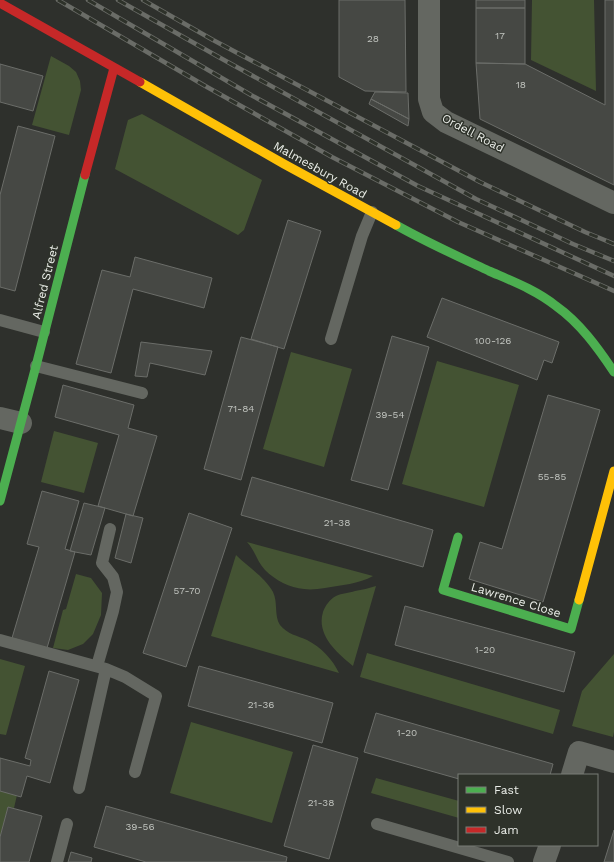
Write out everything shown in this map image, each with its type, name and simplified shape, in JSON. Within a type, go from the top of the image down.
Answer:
[{"type":"street","name":"Ordell Road","points":[[429,0],[429,99],[433,112],[446,122],[614,203]]},
{"type":"street","name":"Malmesbury Road","points":[[0,3],[284,164],[372,212],[437,246],[532,290],[557,306],[584,331],[614,372]]},
{"type":"street","name":"Alfred Street","points":[[0,501],[36,366],[72,220],[114,68]]},
{"type":"street","points":[[0,418],[21,422]]},
{"type":"street","name":"Lawrence Close","points":[[458,537],[443,590],[571,629],[614,471]]},
{"type":"street","points":[[572,774],[579,752],[614,762]]},
{"type":"street","points":[[544,862],[550,846]]},
{"type":"lane","points":[[331,339],[362,236],[372,212]]},
{"type":"lane","points":[[0,320],[44,332]]},
{"type":"lane","points":[[36,366],[142,393]]},
{"type":"lane","points":[[79,788],[117,592],[113,576],[102,563],[110,529]]},
{"type":"lane","points":[[0,640],[102,668],[125,677],[156,696],[135,772]]},
{"type":"lane","points":[[57,862],[67,824]]},
{"type":"lane","points":[[377,824],[508,862]]},
{"type":"green space","points":[[532,0],[594,0],[596,91],[531,60]]},
{"type":"green space","points":[[51,56],[69,66],[76,72],[80,81],[81,90],[69,135],[32,125]]},
{"type":"green space","points":[[142,114],[262,180],[244,230],[238,235],[115,169],[128,120]]},
{"type":"green space","points":[[291,352],[352,369],[324,467],[263,449]]},
{"type":"green space","points":[[437,361],[519,385],[484,507],[402,484]]},
{"type":"green space","points":[[54,431],[98,443],[84,493],[41,482]]},
{"type":"green space","points":[[247,542],[373,576],[356,583],[344,585],[314,589],[293,587],[273,577],[265,570]]},
{"type":"green space","points":[[236,555],[270,587],[273,592],[277,617],[280,625],[289,633],[307,640],[322,650],[339,673],[211,636]]},
{"type":"green space","points":[[76,574],[91,578],[102,593],[101,615],[93,634],[83,644],[68,650],[53,648],[63,610],[66,609]]},
{"type":"green space","points":[[376,586],[353,666],[329,643],[325,636],[322,628],[323,612],[328,603],[336,596]]},
{"type":"green space","points":[[367,653],[560,710],[553,734],[360,677]]},
{"type":"green space","points":[[614,654],[613,737],[572,726],[582,691]]},
{"type":"green space","points":[[0,659],[25,666],[6,735],[0,734]]},
{"type":"green space","points":[[191,722],[293,752],[272,823],[170,793]]},
{"type":"green space","points":[[376,778],[458,801],[458,818],[371,793]]},
{"type":"green space","points":[[0,791],[17,795],[14,808],[8,807],[0,837]]},
{"type":"building","points":[[339,0],[405,0],[406,92],[365,91],[339,77]]},
{"type":"building","points":[[476,0],[525,0],[525,8],[476,8]]},
{"type":"building","points":[[605,0],[614,0],[614,185],[480,119],[476,63],[525,64],[605,105]]},
{"type":"building","points":[[476,8],[525,8],[525,64],[476,63]]},
{"type":"building","points":[[0,64],[43,76],[33,111],[0,102]]},
{"type":"building","points":[[375,92],[408,93],[409,119],[371,99]]},
{"type":"building","points":[[371,99],[409,119],[408,126],[369,104]]},
{"type":"building","points":[[18,126],[55,136],[15,291],[0,287],[0,195]]},
{"type":"building","points":[[288,220],[321,231],[284,349],[251,339]]},
{"type":"building","points":[[135,257],[212,278],[204,308],[133,289],[111,373],[76,364],[102,270],[130,277]]},
{"type":"building","points":[[442,298],[559,342],[552,363],[544,360],[537,380],[427,337]]},
{"type":"building","points":[[392,336],[429,347],[388,490],[351,480]]},
{"type":"building","points":[[241,337],[278,347],[241,480],[204,469]]},
{"type":"building","points":[[141,342],[212,351],[205,375],[150,363],[147,377],[135,376]]},
{"type":"building","points":[[63,385],[134,405],[128,428],[157,436],[133,516],[98,506],[119,435],[55,417]]},
{"type":"building","points":[[548,395],[600,410],[543,602],[469,579],[480,542],[502,549]]},
{"type":"building","points":[[252,477],[433,530],[423,567],[241,515]]},
{"type":"building","points":[[42,491],[79,501],[65,549],[75,552],[47,648],[12,638],[39,547],[27,544]]},
{"type":"building","points":[[84,503],[105,508],[91,555],[70,551]]},
{"type":"building","points":[[189,513],[232,528],[186,667],[143,653]]},
{"type":"building","points":[[126,514],[143,518],[131,563],[115,558]]},
{"type":"building","points":[[405,606],[575,652],[564,692],[395,645]]},
{"type":"building","points":[[199,666],[333,703],[322,743],[188,706]]},
{"type":"building","points":[[49,671],[79,680],[50,783],[27,776],[21,797],[0,791],[0,758],[30,766],[31,760],[25,758]]},
{"type":"building","points":[[376,713],[553,764],[550,774],[458,774],[458,779],[364,752]]},
{"type":"building","points":[[313,745],[358,758],[329,859],[284,846]]},
{"type":"building","points":[[106,806],[287,857],[286,862],[146,862],[94,847]]},
{"type":"building","points":[[8,807],[42,816],[29,862],[0,862],[0,837]]},
{"type":"building","points":[[614,830],[614,862],[604,862]]},
{"type":"building","points":[[71,852],[92,858],[91,862],[68,862]]},
{"type":"railway","points":[[58,0],[207,87],[332,157],[458,222],[614,291]]},
{"type":"railway","points":[[88,0],[251,95],[418,186],[614,276]]},
{"type":"railway","points":[[118,0],[476,199],[573,244],[614,261]]},
{"type":"railway","points":[[143,0],[213,40],[480,182],[585,232],[614,244]]},
{"type":"traffic: fast","points":[[0,501],[85,175]]},
{"type":"traffic: fast","points":[[396,225],[442,249],[524,286],[548,300],[581,328],[614,372]]},
{"type":"traffic: fast","points":[[458,537],[443,590],[571,629],[579,600]]},
{"type":"traffic: slow","points":[[140,82],[284,164],[396,225]]},
{"type":"traffic: slow","points":[[579,600],[614,471]]},
{"type":"traffic: jam","points":[[0,3],[140,82]]},
{"type":"traffic: jam","points":[[85,175],[114,68]]}]
